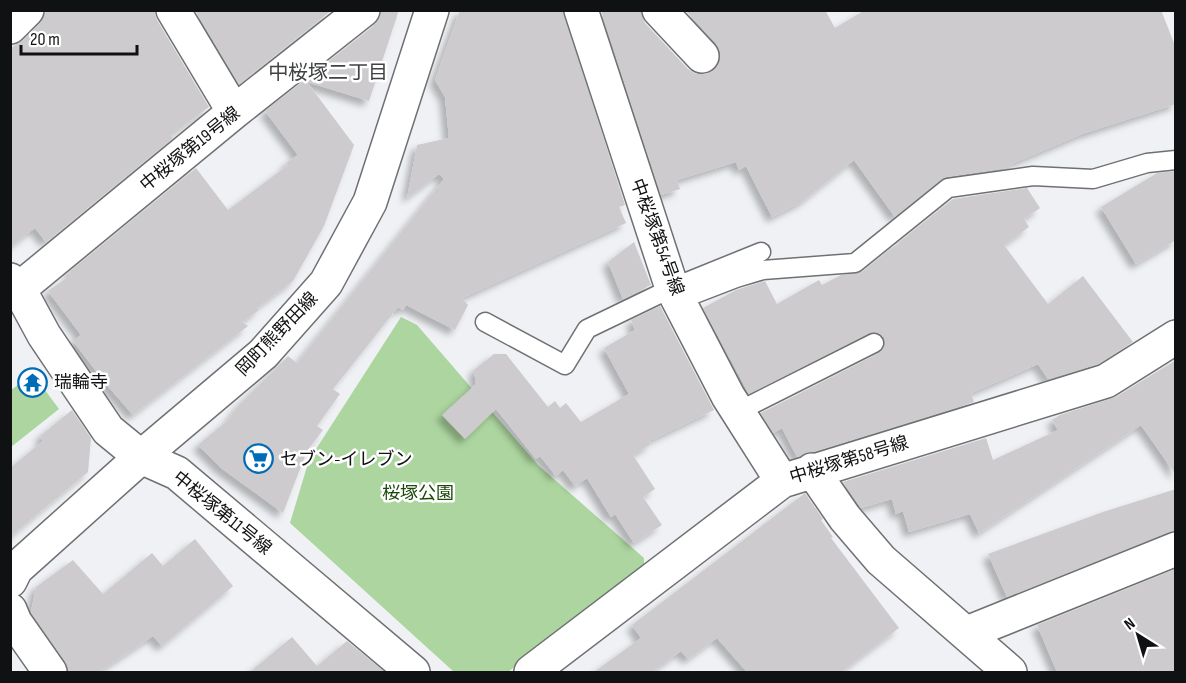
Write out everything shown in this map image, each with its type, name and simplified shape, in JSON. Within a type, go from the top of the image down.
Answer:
[{"type":"street","points":[[10,27],[27,10]]},
{"type":"street","points":[[173,10],[234,112]]},
{"type":"street","name":"岡町熊野田線","points":[[10,581],[16,569],[263,354],[326,283],[370,202],[432,10]]},
{"type":"street","name":"中桜塚第54号線","points":[[581,10],[676,294],[737,412],[782,481]]},
{"type":"street","points":[[659,10],[702,56]]},
{"type":"street","name":"中桜塚第19号線","points":[[16,296],[234,112],[356,13]]},
{"type":"street","name":"中桜塚第11号線","points":[[16,296],[108,430],[141,458],[177,473],[413,672]]},
{"type":"street","name":"中桜塚第58号線","points":[[531,672],[782,481],[1106,381],[1176,337]]},
{"type":"street","points":[[812,470],[845,518],[881,560],[1010,672]]},
{"type":"street","points":[[967,633],[1176,549]]},
{"type":"street","points":[[10,610],[15,622],[50,672]]},
{"type":"lane","points":[[676,294],[763,270],[855,263],[948,188],[1033,176],[1093,179],[1147,163],[1176,160]]},
{"type":"lane","points":[[485,322],[565,365],[586,329],[676,294],[761,252]]},
{"type":"lane","points":[[737,412],[874,343]]},
{"type":"green space","name":"桜塚公園","points":[[401,317],[417,325],[538,465],[644,558],[644,566],[508,672],[454,672],[290,523],[309,460]]},
{"type":"green space","points":[[33,374],[59,409],[11,447],[11,390]]},
{"type":"building","points":[[47,10],[154,10],[157,20],[209,107],[171,135],[173,138],[46,242],[35,228],[10,247],[10,49],[40,23]]},
{"type":"building","points":[[195,10],[332,10],[239,84]]},
{"type":"building","points":[[381,10],[399,10],[369,101],[307,82],[354,145],[324,226],[293,281],[242,322],[248,326],[133,415],[73,341],[81,335],[48,291],[71,275],[69,272],[196,168],[228,210],[288,165],[286,163],[298,155],[265,111],[375,25]]},
{"type":"building","points":[[460,10],[563,10],[625,205],[619,207],[626,223],[462,298],[468,305],[455,330],[406,305],[403,310],[398,307],[333,389],[340,394],[317,426],[323,430],[307,451],[283,513],[221,468],[198,445],[228,420],[239,405],[288,356],[297,363],[444,179],[439,174],[407,198],[417,145],[449,138],[445,97],[435,80]]},
{"type":"building","points":[[601,10],[641,10],[645,23],[688,69],[696,74],[706,74],[714,70],[720,62],[720,51],[716,43],[685,10],[825,10],[835,28],[865,10],[1161,10],[1176,48],[1176,104],[1082,134],[1011,164],[1013,167],[946,177],[895,217],[854,160],[803,201],[772,217],[746,166],[739,170],[736,162],[677,180],[680,189],[661,195]]},
{"type":"building","points":[[1176,171],[1176,240],[1136,264],[1101,207],[1157,173]]},
{"type":"building","points":[[1027,188],[1040,208],[1024,219],[1029,227],[1004,245],[1048,304],[1083,276],[1133,342],[1098,364],[1048,379],[1038,364],[971,393],[974,402],[797,457],[782,428],[773,433],[761,413],[879,353],[885,344],[884,337],[875,332],[869,333],[749,394],[703,308],[736,290],[765,281],[777,304],[819,280],[822,285],[841,275],[862,272],[953,199]]},
{"type":"building","points":[[634,242],[651,285],[623,299],[608,262]]},
{"type":"building","points":[[660,306],[714,410],[649,441],[651,444],[633,455],[655,489],[643,497],[662,525],[634,543],[615,514],[611,517],[587,478],[575,486],[563,470],[556,476],[540,456],[536,459],[496,409],[465,439],[442,415],[476,384],[474,370],[494,354],[506,354],[548,407],[555,401],[560,408],[566,403],[581,422],[629,394],[604,348],[635,330],[631,320]]},
{"type":"building","points":[[1176,360],[1176,475],[1141,425],[979,533],[970,514],[909,532],[903,511],[896,514],[892,499],[861,508],[843,482],[986,438],[993,460],[1058,430],[1052,420],[1060,415],[1116,397]]},
{"type":"building","points":[[72,410],[91,438],[88,472],[10,537],[10,468],[43,441],[40,436]]},
{"type":"building","points":[[1176,489],[1176,531],[1007,597],[988,554],[1103,512]]},
{"type":"building","points":[[805,493],[823,519],[821,520],[833,537],[831,538],[899,628],[841,672],[747,672],[717,638],[688,659],[681,651],[652,672],[594,672],[641,638],[632,625]]},
{"type":"building","points":[[195,539],[233,586],[162,646],[153,636],[99,672],[68,672],[65,661],[31,612],[36,587],[73,560],[103,594],[152,553],[163,566]]},
{"type":"building","points":[[1176,569],[1176,672],[1057,672],[1037,625]]},
{"type":"building","points":[[292,637],[317,666],[347,641],[385,672],[250,672]]},
{"type":"place","name":"瑞輪寺","points":[[33,382]]},
{"type":"place","name":"セブン-イレブン","points":[[259,459]]},
{"type":"district","name":"中桜塚二丁目","points":[[328,73]]}]
